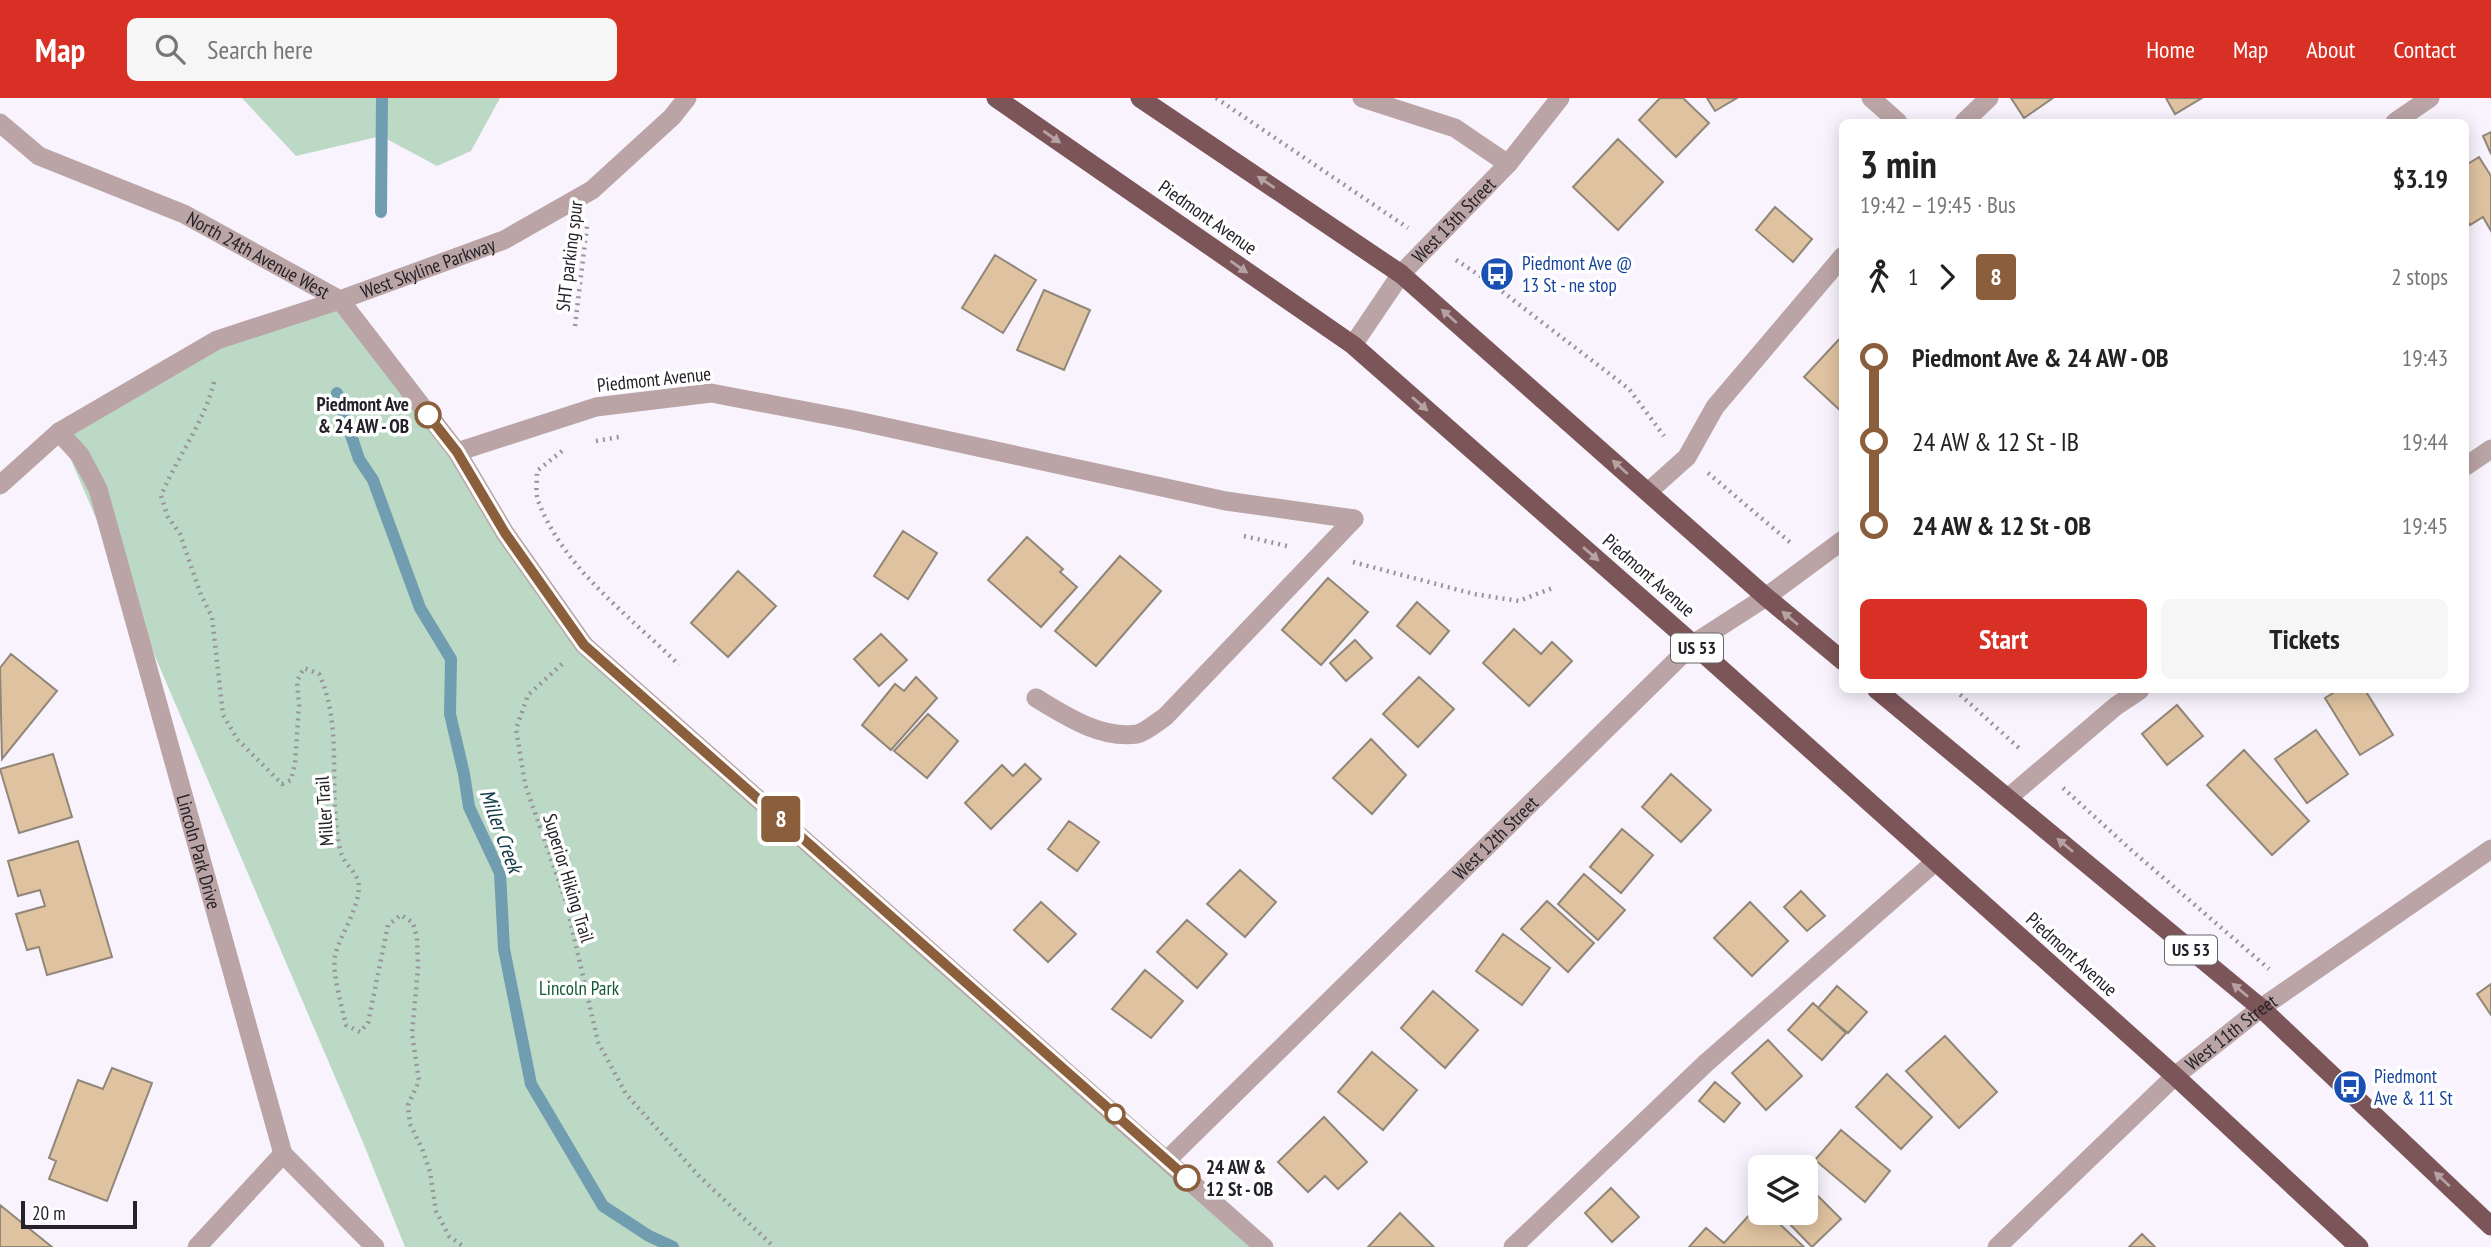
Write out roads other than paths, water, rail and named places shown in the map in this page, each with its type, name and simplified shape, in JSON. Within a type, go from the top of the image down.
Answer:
[{"type":"highway","name":"Piedmont Avenue","points":[[996,98],[1353,345],[1693,644],[2175,1076],[2359,1247]]},
{"type":"highway","points":[[1140,98],[1401,274],[1766,597],[1839,658]]},
{"type":"highway","name":"US 53","points":[[1881,693],[2262,1008],[2491,1226]]},
{"type":"street","name":"West Skyline Parkway","points":[[0,485],[59,432],[217,340],[340,300],[504,240],[592,190],[672,117],[687,98]]},
{"type":"street","points":[[1362,98],[1455,128],[1508,164]]},
{"type":"street","name":"West 13th Street","points":[[1353,345],[1401,274],[1508,164],[1560,98]]},
{"type":"street","points":[[1871,98],[1895,119]]},
{"type":"street","points":[[1967,119],[1989,98]]},
{"type":"street","points":[[2399,119],[2430,98]]},
{"type":"street","name":"North 24th Avenue West","points":[[0,123],[39,156],[184,214],[340,300],[457,452],[505,533],[584,645],[1264,1247]]},
{"type":"street","points":[[1647,492],[1687,457],[1715,407],[1839,261]]},
{"type":"street","name":"Piedmont Avenue","points":[[457,452],[596,407],[711,393],[853,419],[1226,501],[1354,519],[1165,717],[1139,734],[1110,734],[1073,720],[1036,698]]},
{"type":"street","name":"Lincoln Park Drive","points":[[59,432],[80,455],[98,489],[282,1154],[375,1247]]},
{"type":"street","points":[[2469,464],[2491,449]]},
{"type":"street","name":"West 12th Street","points":[[1167,1160],[1693,644],[1766,597],[1839,543]]},
{"type":"street","points":[[2008,798],[2116,706],[2136,693]]},
{"type":"street","name":"West 11th Street","points":[[1997,1247],[2175,1076],[2262,1008],[2491,849]]},
{"type":"street","points":[[1513,1247],[1706,1063],[1935,862]]},
{"type":"street","points":[[197,1247],[282,1154]]},
{"type":"waterway","name":"Miller Creek","points":[[381,212],[382,98]]},
{"type":"waterway","name":"Miller Creek","points":[[337,393],[359,459],[373,480],[420,608],[451,659],[450,714],[469,807],[500,873],[504,949],[531,1084],[603,1206],[649,1236],[673,1247]]},
{"type":"place","name":"Piedmont Ave @ 13 St - ne stop","points":[[1497,274]]},
{"type":"place","name":"Piedmont Ave & 24 AW - OB","points":[[428,415]]},
{"type":"place","name":"Piedmont Ave & 11 St","points":[[2350,1087]]},
{"type":"place","name":"24 AW & 12 St - OB","points":[[1187,1178]]},
{"type":"park label","name":"Lincoln Park","points":[[579,988]]}]
